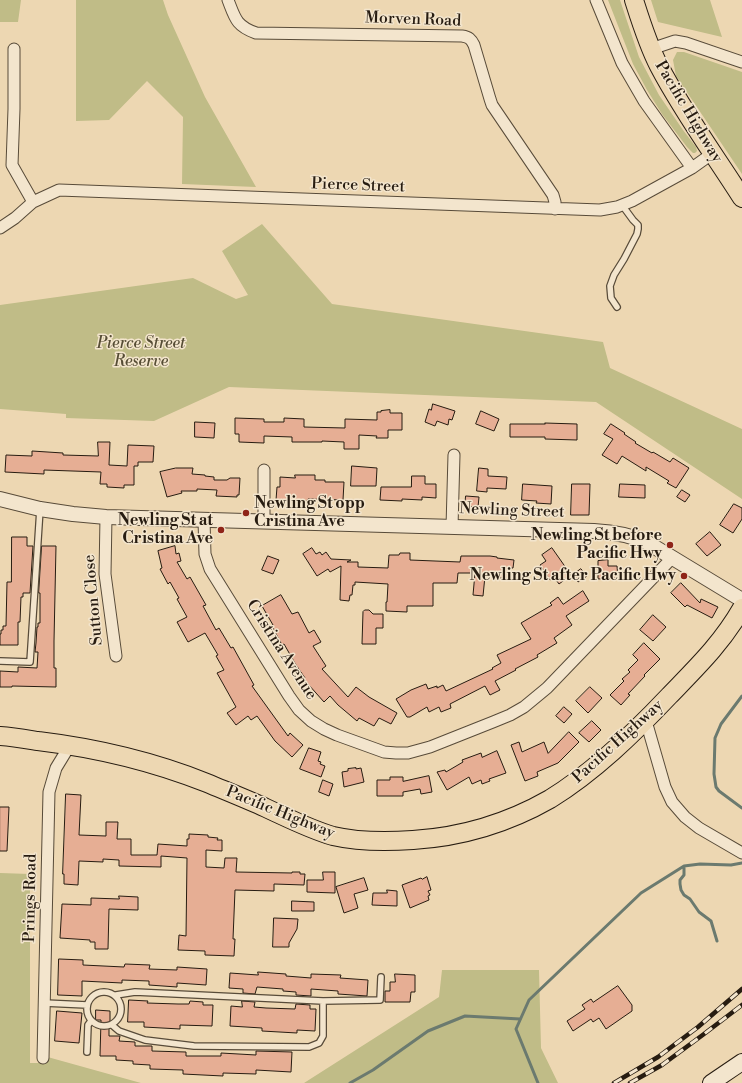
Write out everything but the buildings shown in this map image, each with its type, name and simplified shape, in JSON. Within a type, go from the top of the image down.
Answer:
[{"type":"main road","name":"Pacific Highway","points":[[634,0],[651,50],[677,100],[742,198]]},
{"type":"main road","name":"Pacific Highway","points":[[0,736],[70,745],[122,756],[158,766],[205,782],[309,828],[332,835],[355,840],[394,841],[431,839],[468,832],[522,813],[550,798],[578,780],[603,760],[646,721],[712,651],[725,635],[742,608]]},
{"type":"main road","points":[[711,1083],[742,1062]]},
{"type":"street","name":"Morven Road","points":[[228,0],[239,24],[247,30],[256,33],[462,36],[472,40],[492,105],[553,195],[555,209]]},
{"type":"street","name":"Pacific Highway","points":[[596,0],[622,63],[644,100],[692,168]]},
{"type":"street","points":[[651,50],[675,42],[686,43],[742,62]]},
{"type":"street","points":[[14,49],[12,165],[34,202]]},
{"type":"street","name":"Pierce Street","points":[[0,228],[34,202],[59,190],[600,210],[632,202],[692,168],[713,154]]},
{"type":"street","points":[[452,527],[454,455]]},
{"type":"street","points":[[264,470],[264,522]]},
{"type":"street","name":"Newling Street","points":[[0,499],[40,509],[106,517],[609,532],[636,537],[648,543],[742,600]]},
{"type":"street","name":"Sutton Close","points":[[106,517],[105,574],[116,656]]},
{"type":"street","name":"Cristina Avenue","points":[[204,520],[205,554],[210,569],[299,710],[311,721],[337,735],[384,752],[396,753],[408,753],[430,747],[499,720],[524,707],[547,688],[673,557]]},
{"type":"street","points":[[646,721],[665,788],[672,802],[685,817],[699,828],[742,853]]},
{"type":"street","name":"Prings Road","points":[[43,1058],[50,792],[56,768],[70,745]]},
{"type":"lane","points":[[617,307],[611,298],[610,286],[614,275],[637,234],[638,229],[638,225],[622,205]]},
{"type":"lane","points":[[0,661],[30,662],[40,509]]},
{"type":"lane","points":[[116,995],[135,992],[324,1001],[380,1000],[381,977]]},
{"type":"lane","points":[[99,992],[111,992],[120,1000],[122,1012],[117,1022],[112,1025],[101,1026],[91,1021],[88,1016],[87,1005],[93,995],[99,992]]},
{"type":"lane","points":[[112,1025],[119,1031],[145,1040],[194,1046],[309,1047],[319,1043],[323,1036],[324,1001]]},
{"type":"lane","points":[[44,1003],[87,1005]]},
{"type":"lane","points":[[86,1052],[88,1025],[91,1021]]},
{"type":"green space","points":[[0,0],[21,0],[18,22],[0,22]]},
{"type":"green space","points":[[76,0],[163,0],[168,15],[205,97],[256,187],[182,184],[183,117],[147,81],[109,120],[76,121]]},
{"type":"green space","points":[[608,0],[620,0],[639,57],[659,95],[696,147],[697,151],[695,153],[687,147],[662,114],[647,90],[633,64]]},
{"type":"green space","points":[[651,0],[710,0],[722,37],[658,22]]},
{"type":"green space","points":[[677,52],[684,52],[742,72],[742,174],[676,76],[673,60]]},
{"type":"green space","name":"Pierce Street Reserve","points":[[262,224],[332,304],[603,342],[610,368],[742,429],[742,499],[596,402],[229,387],[154,421],[66,418],[66,414],[0,409],[0,305],[193,278],[236,299],[248,295],[222,251]]},
{"type":"green space","points":[[0,873],[30,874],[30,1063],[44,1063],[44,1056],[141,1083],[0,1083]]},
{"type":"green space","points":[[442,970],[539,970],[541,1048],[558,1083],[304,1083],[439,997]]},
{"type":"waterway","points":[[742,696],[721,724],[715,738],[714,774],[716,787],[719,791],[742,808]]},
{"type":"waterway","points":[[538,1083],[516,1029],[529,1000],[641,893],[684,866],[700,864],[731,865],[742,863]]},
{"type":"waterway","points":[[684,866],[684,875],[680,880],[681,890],[684,895],[690,899],[699,912],[711,921],[717,941]]},
{"type":"waterway","points":[[350,1083],[373,1070],[428,1031],[465,1016],[520,1019]]},
{"type":"railway","points":[[614,1083],[658,1057],[698,1027],[742,989]]},
{"type":"railway","points":[[630,1083],[662,1065],[742,1005]]},
{"type":"place","name":"Newling St opp Cristina Ave","points":[[246,513]]},
{"type":"place","name":"Newling St at Cristina Ave","points":[[221,530]]},
{"type":"place","name":"Newling St before Pacific Hwy","points":[[670,545]]},
{"type":"place","name":"Newling St after Pacific Hwy","points":[[684,576]]}]
